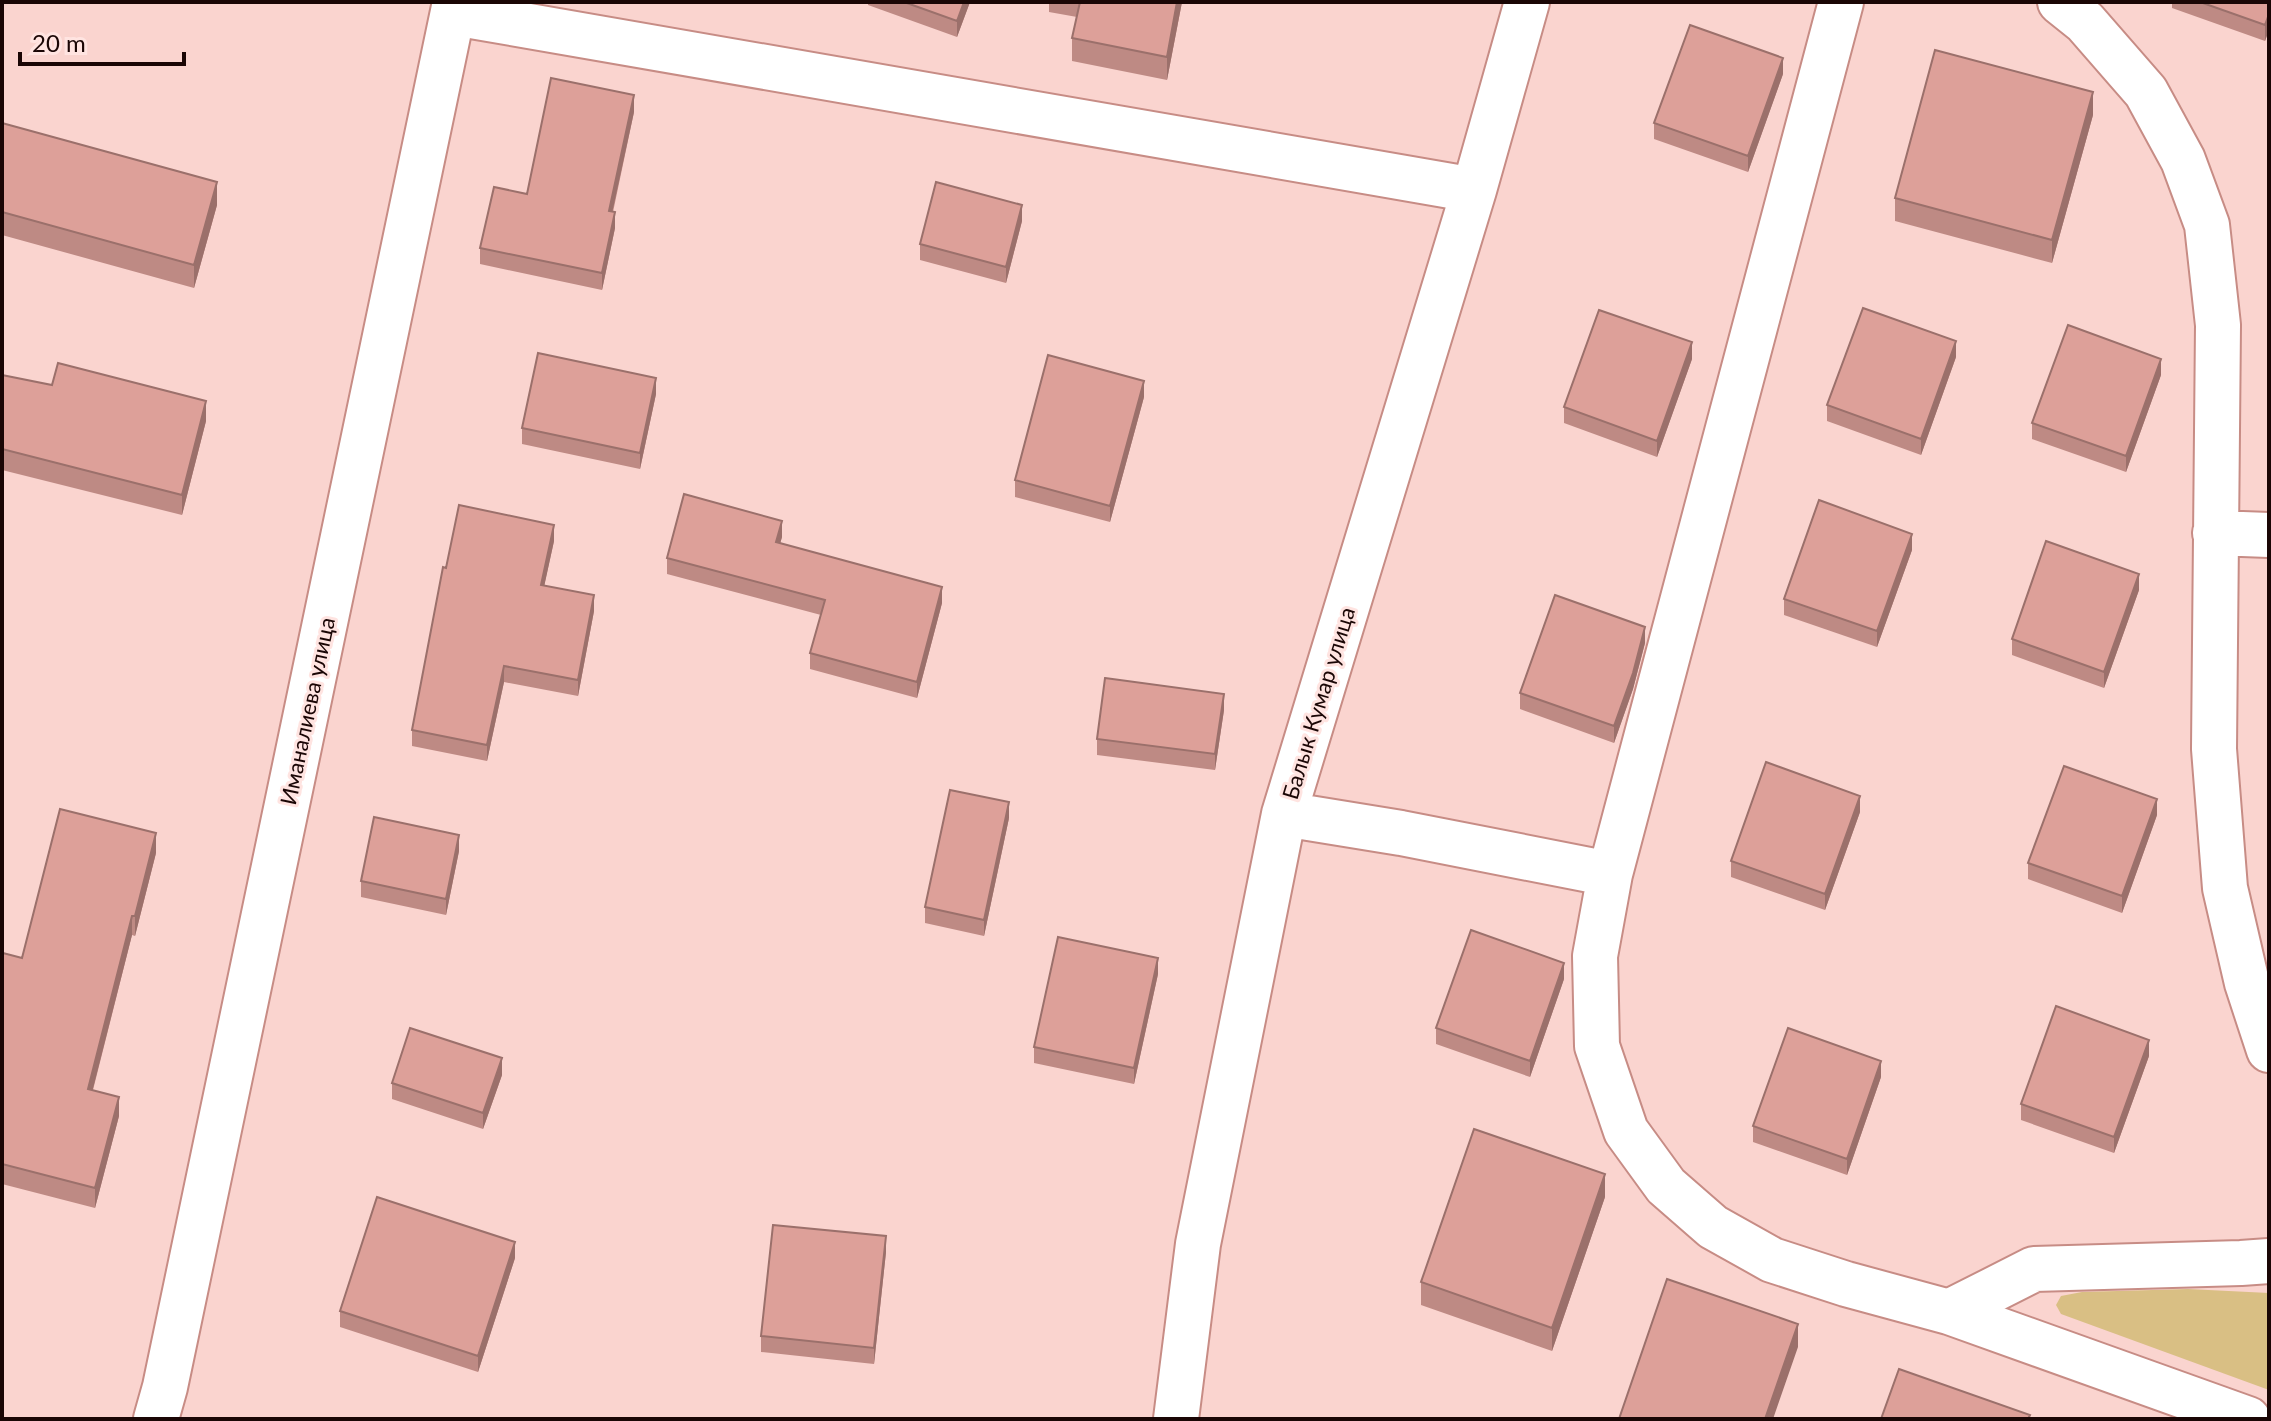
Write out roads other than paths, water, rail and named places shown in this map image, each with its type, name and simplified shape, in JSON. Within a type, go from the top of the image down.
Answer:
[{"type":"street","name":"Балык Кумар улица","points":[[1176,1419],[1198,1244],[1284,814],[1474,190],[1527,2]]},
{"type":"street","points":[[1841,2],[1610,874],[1595,956],[1597,1046],[1626,1131],[1666,1186],[1713,1227],[1772,1260],[1949,1312],[2248,1419]]},
{"type":"street","points":[[2060,2],[2085,22],[2146,92],[2183,160],[2207,225],[2218,325],[2214,749],[2225,888],[2247,983],[2269,1050]]},
{"type":"street","points":[[454,7],[1474,190]]},
{"type":"street","name":"Иманалиева улица","points":[[156,1419],[454,7]]},
{"type":"street","points":[[2215,533],[2269,535]]},
{"type":"street","points":[[1284,814],[1401,833],[1610,874]]},
{"type":"street","points":[[1949,1312],[2034,1269],[2269,1261]]}]
